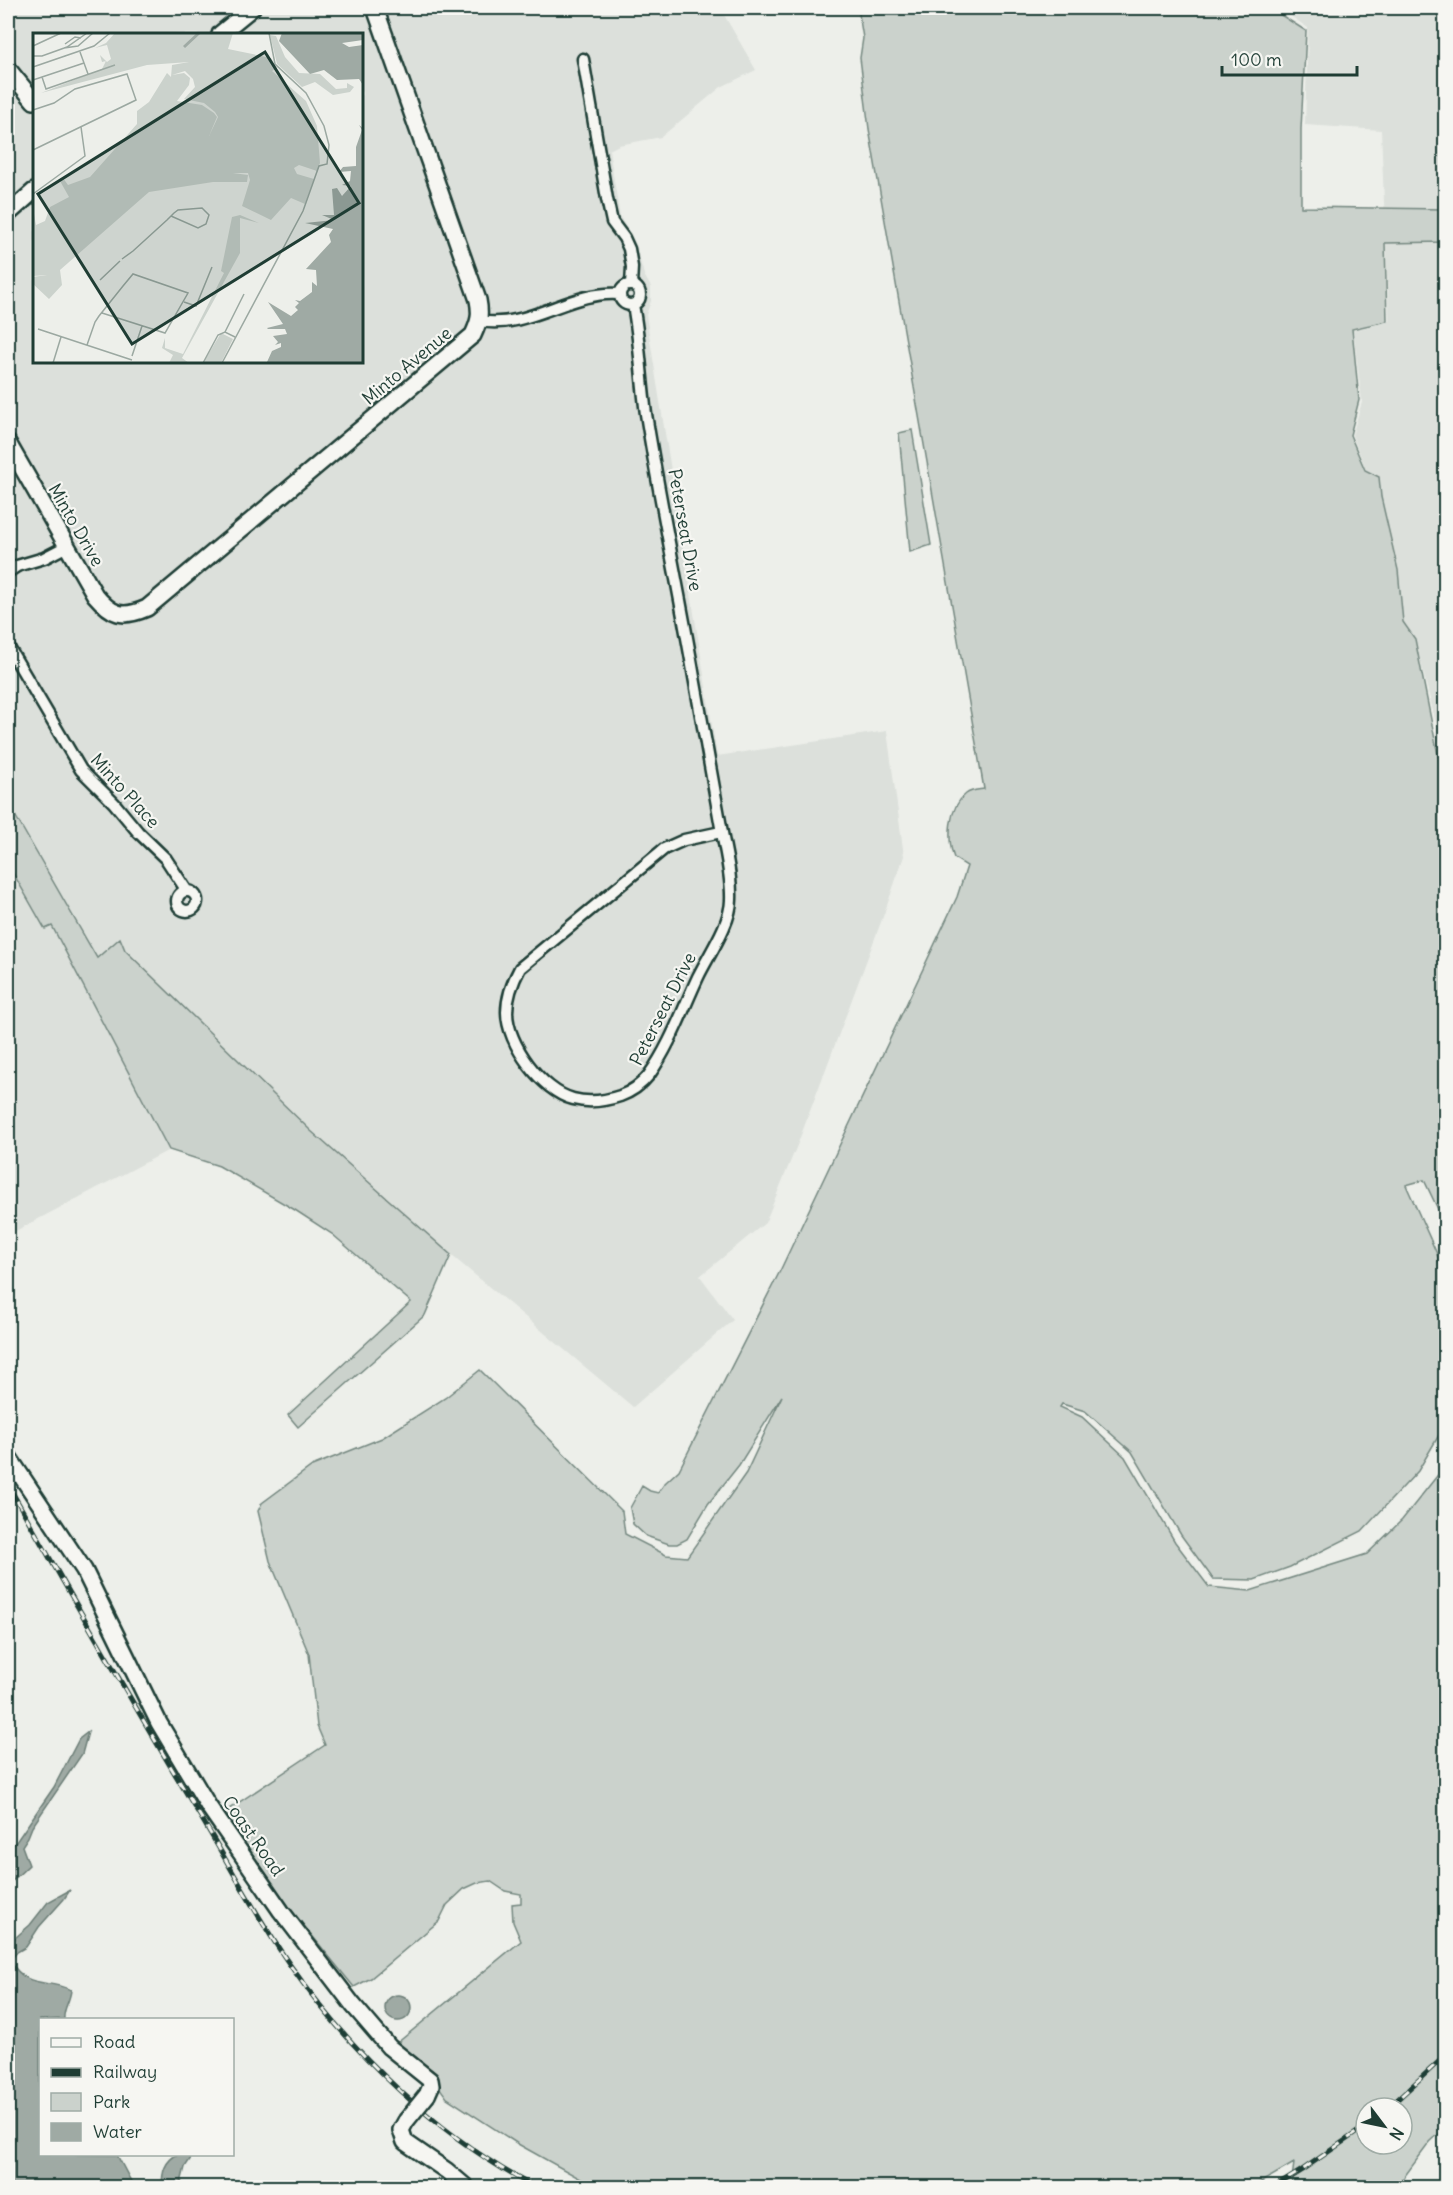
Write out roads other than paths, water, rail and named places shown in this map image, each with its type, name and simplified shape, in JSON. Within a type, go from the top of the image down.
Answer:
[{"type":"street","points":[[221,33],[252,8]]},
{"type":"street","points":[[375,8],[478,300],[480,321],[508,322],[596,294],[619,294]]},
{"type":"street","points":[[583,59],[607,199],[612,222],[629,249],[632,267],[631,285]]},
{"type":"street","points":[[8,69],[33,100]]},
{"type":"street","points":[[8,214],[33,192]]},
{"type":"street","points":[[631,285],[637,288],[640,295],[638,301],[633,305],[623,303],[619,294],[625,286],[631,285]]},
{"type":"street","name":"Peterseat Drive","points":[[633,305],[646,416],[722,832],[731,904],[708,957],[654,1066],[636,1088],[609,1100],[574,1100],[563,1095],[549,1086],[538,1074],[512,1039],[507,1010],[513,982],[520,968],[664,849],[684,840],[722,832]]},
{"type":"street","name":"Minto Avenue","points":[[122,614],[135,613],[147,608],[463,345],[473,335],[480,321]]},
{"type":"street","name":"Minto Drive","points":[[8,443],[95,595],[107,609],[122,614]]},
{"type":"street","points":[[8,572],[17,566],[44,558],[67,546]]},
{"type":"street","name":"Minto Place","points":[[8,646],[81,770],[138,832],[166,858],[187,891]]},
{"type":"street","name":"Coast Road","points":[[8,1456],[84,1570],[159,1723],[209,1808],[281,1911],[352,2005],[389,2047],[430,2080],[431,2086],[427,2096],[401,2130],[405,2142],[467,2187]]},
{"type":"water","points":[[88,1732],[82,1754],[32,1827],[22,1846],[29,1865],[8,1885],[8,1850],[54,1787],[79,1739]]},
{"type":"water","points":[[70,1890],[39,1927],[26,1947],[17,1952],[10,1961],[23,1976],[30,1980],[71,1990],[64,2018],[39,2018],[39,2156],[118,2156],[134,2187],[8,2187],[8,1944],[30,1925],[48,1902]]},
{"type":"water","points":[[398,1995],[407,1999],[411,2008],[407,2017],[398,2021],[389,2017],[385,2008],[389,1999]]},
{"type":"water","points":[[173,2157],[191,2158],[185,2167],[180,2187],[162,2187],[165,2168]]},
{"type":"railway","points":[[8,1485],[254,1909],[290,1965],[341,2030],[400,2091],[465,2144],[536,2188]]},
{"type":"railway","points":[[1401,2096],[1446,2055]]},
{"type":"railway","points":[[1273,2188],[1354,2134]]}]
